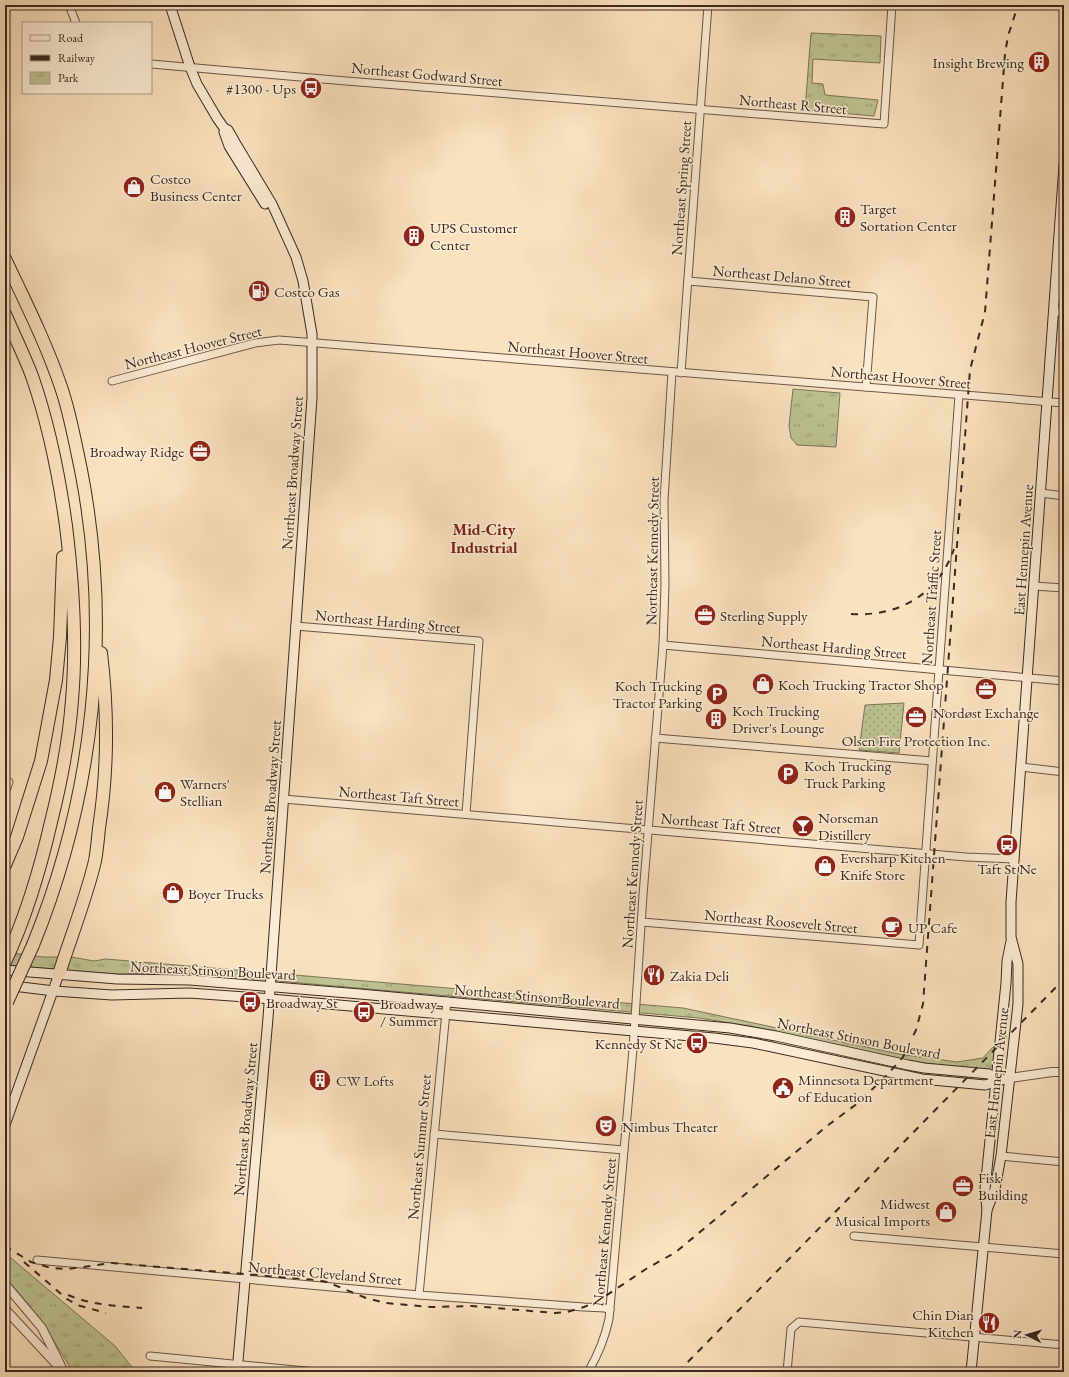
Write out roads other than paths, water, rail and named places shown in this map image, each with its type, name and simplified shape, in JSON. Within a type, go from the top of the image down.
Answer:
[{"type":"highway","points":[[5,256],[7,264],[48,351],[61,388],[71,424],[90,526],[95,582],[96,618],[89,738],[82,783],[73,823],[61,869],[42,922],[6,1004]]},
{"type":"highway","points":[[5,314],[32,376],[49,431],[58,470],[71,568],[74,632],[72,699],[68,736],[60,783],[41,866],[7,957]]},
{"type":"highway","points":[[5,320],[24,355]]},
{"type":"highway","points":[[5,865],[17,837],[41,761],[56,680],[62,594],[63,508]]},
{"type":"highway","points":[[59,974],[79,916],[95,860],[104,797],[106,743],[105,685],[96,618]]},
{"type":"main road","name":"Northeast Broadway Street","points":[[170,5],[190,67],[203,95],[224,128],[228,130],[279,216],[292,246],[300,271],[309,317],[312,343],[312,398],[270,999],[237,1368]]},
{"type":"main road","name":"Northeast Broadway Street","points":[[176,5],[177,24]]},
{"type":"main road","name":"East Hennepin Avenue","points":[[971,1372],[987,1210],[985,1189],[1007,961],[1011,937],[1011,911],[1020,767],[1062,221],[1064,165]]},
{"type":"main road","name":"East Hennepin Avenue","points":[[987,1210],[994,1189],[1001,1156],[1018,1004],[1018,964],[1011,937]]},
{"type":"main road","name":"Northeast Stinson Boulevard","points":[[5,970],[117,979],[190,980],[748,1030],[914,1066],[989,1074],[996,1080],[992,1083],[985,1084],[922,1079],[753,1043],[634,1031],[189,993],[112,995],[54,991],[5,985]]},
{"type":"main road","points":[[5,1125],[59,974]]},
{"type":"main road","points":[[996,1080],[1010,1078]]},
{"type":"street","points":[[69,5],[76,22]]},
{"type":"street","name":"Northeast Spring Street","points":[[681,373],[708,5]]},
{"type":"street","name":"Northeast R Street","points":[[700,109],[884,124],[892,5]]},
{"type":"street","name":"Northeast Godward Street","points":[[152,64],[700,109]]},
{"type":"street","name":"Northeast Delano Street","points":[[688,281],[873,297],[866,387]]},
{"type":"street","points":[[1054,312],[1064,312]]},
{"type":"street","name":"Northeast Hoover Street","points":[[112,381],[265,341],[278,340],[1064,403]]},
{"type":"street","name":"Northeast Kennedy Street","points":[[588,1372],[598,1354],[607,1330],[610,1310],[634,1031],[663,645],[665,585],[664,500],[672,372]]},
{"type":"street","name":"Northeast Traffic Street","points":[[918,945],[959,395]]},
{"type":"street","points":[[1041,493],[1064,496]]},
{"type":"street","points":[[1034,586],[1064,588]]},
{"type":"street","name":"Northeast Harding Street","points":[[295,626],[479,641],[466,814]]},
{"type":"street","name":"Northeast Harding Street","points":[[663,645],[1064,680]]},
{"type":"street","points":[[655,738],[932,761]]},
{"type":"street","points":[[1020,767],[1064,772]]},
{"type":"street","points":[[5,793],[9,782]]},
{"type":"street","name":"Northeast Taft Street","points":[[283,799],[925,853],[1014,859]]},
{"type":"street","name":"Northeast Roosevelt Street","points":[[642,922],[918,945]]},
{"type":"street","name":"Northeast Summer Street","points":[[419,1295],[447,1002]]},
{"type":"street","points":[[1010,1078],[1052,1072],[1064,1072]]},
{"type":"street","points":[[434,1134],[624,1150]]},
{"type":"street","points":[[1001,1156],[1064,1162]]},
{"type":"street","points":[[854,1236],[1064,1254]]},
{"type":"street","name":"Northeast Cleveland Street","points":[[37,1260],[419,1295],[605,1308],[610,1310]]},
{"type":"street","points":[[5,1284],[42,1328],[64,1372]]},
{"type":"street","points":[[5,1309],[64,1372]]},
{"type":"street","points":[[788,1372],[791,1329],[799,1322],[1064,1345]]},
{"type":"street","points":[[150,1356],[237,1368],[317,1372]]},
{"type":"railway","points":[[5,1246],[31,1262],[51,1268],[68,1269],[112,1263],[317,1280],[327,1282],[366,1298],[386,1303],[431,1307],[472,1306],[555,1313],[567,1312],[598,1301],[646,1269],[676,1252],[827,1126],[858,1103],[903,1057],[916,1030],[923,1004],[970,370],[985,312],[1005,54],[1008,36],[1018,5]]},
{"type":"railway","points":[[851,614],[885,612],[914,600],[927,591],[938,579],[947,565],[954,549]]},
{"type":"railway","points":[[678,1372],[1064,979]]},
{"type":"railway","points":[[24,1262],[67,1299],[77,1305],[106,1313]]},
{"type":"railway","points":[[68,1295],[95,1303],[142,1308]]},
{"type":"place","name":"Insight Brewing","points":[[1039,62]]},
{"type":"place","name":"#1300 - Ups","points":[[311,88]]},
{"type":"place","name":"Costco Business Center","points":[[134,187]]},
{"type":"place","name":"Target Sortation Center","points":[[845,217]]},
{"type":"place","name":"UPS Customer Center","points":[[414,236]]},
{"type":"place","name":"Costco Gas","points":[[259,291]]},
{"type":"place","name":"Broadway Ridge","points":[[200,451]]},
{"type":"place","name":"Sterling Supply","points":[[705,615]]},
{"type":"place","name":"Koch Trucking Tractor Shop","points":[[763,684]]},
{"type":"place","name":"Nordøst Exchange","points":[[986,689]]},
{"type":"place","name":"Koch Trucking Tractor Parking","points":[[717,694]]},
{"type":"place","name":"Olsen Fire Protection Inc.","points":[[916,717]]},
{"type":"place","name":"Koch Trucking Driver's Lounge","points":[[716,719]]},
{"type":"place","name":"Koch Trucking Truck Parking","points":[[788,774]]},
{"type":"place","name":"Warners' Stellian","points":[[165,792]]},
{"type":"place","name":"Norseman Distillery","points":[[803,826]]},
{"type":"place","name":"Taft St Ne","points":[[1007,845]]},
{"type":"place","name":"Eversharp Kitchen Knife Store","points":[[825,866]]},
{"type":"place","name":"Boyer Trucks","points":[[173,893]]},
{"type":"place","name":"UP Cafe","points":[[892,927]]},
{"type":"place","name":"Zakia Deli","points":[[654,975]]},
{"type":"place","name":"Broadway St","points":[[250,1002]]},
{"type":"place","name":"Broadway / Summer","points":[[364,1012]]},
{"type":"place","name":"Kennedy St Ne","points":[[697,1043]]},
{"type":"place","name":"CW Lofts","points":[[320,1080]]},
{"type":"place","name":"Minnesota Department of Education","points":[[783,1088]]},
{"type":"place","name":"Nimbus Theater","points":[[606,1126]]},
{"type":"place","name":"Fisk Building","points":[[963,1186]]},
{"type":"place","name":"Midwest Musical Imports","points":[[946,1212]]},
{"type":"place","name":"Chin Dian Kitchen","points":[[989,1323]]},
{"type":"district","name":"Mid-City Industrial","points":[[484,538]]}]
